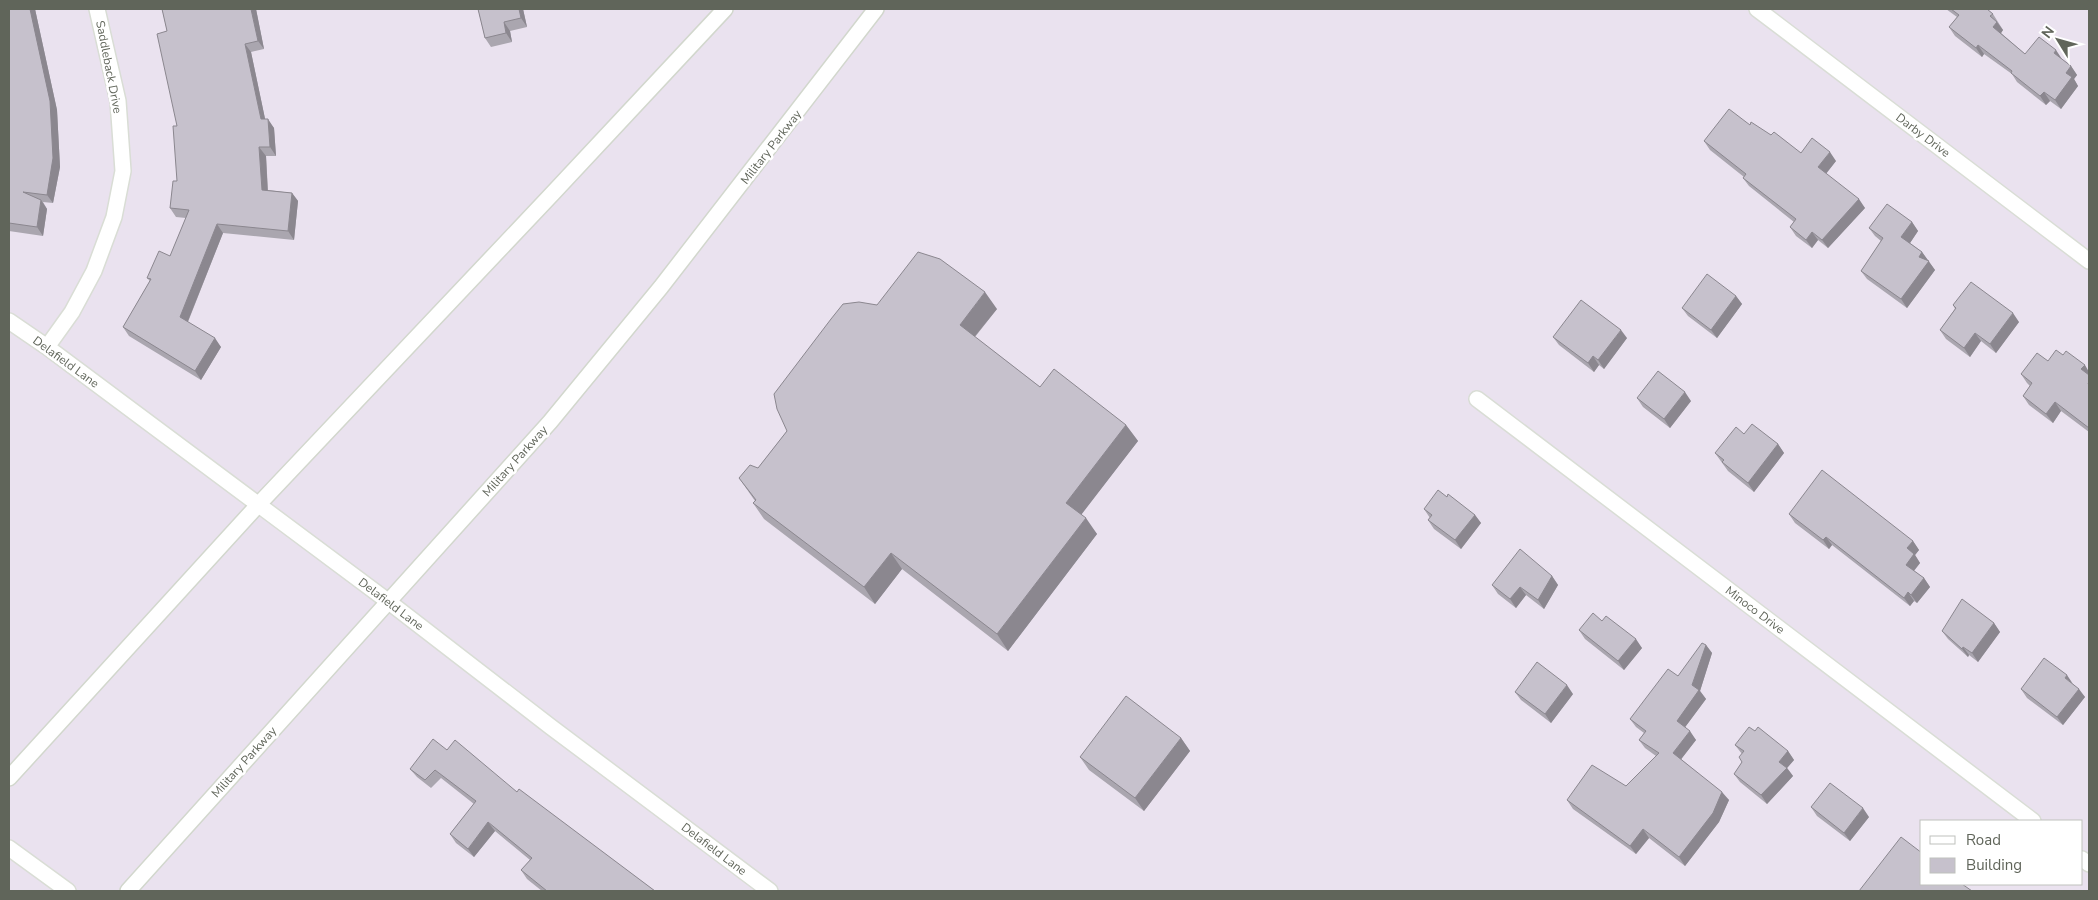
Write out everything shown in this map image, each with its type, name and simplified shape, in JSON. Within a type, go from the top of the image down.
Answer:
[{"type":"street","name":"Saddleback Drive","points":[[47,347],[72,312],[94,271],[114,217],[123,171],[118,101],[97,9]]},
{"type":"street","points":[[9,778],[258,505],[725,9]]},
{"type":"street","name":"Military Parkway","points":[[128,891],[550,422],[667,279],[876,9]]},
{"type":"street","name":"Darby Drive","points":[[1757,9],[2089,261]]},
{"type":"street","name":"Delafield Lane","points":[[9,321],[47,347],[389,602],[551,727],[770,891]]},
{"type":"street","name":"Minoco Drive","points":[[1477,399],[2032,820]]},
{"type":"street","points":[[9,848],[68,891]]},
{"type":"building","points":[[9,9],[30,9],[50,101],[53,158],[47,195],[23,192],[41,200],[37,227],[9,223]]},
{"type":"building","points":[[162,9],[251,9],[258,41],[245,44],[261,119],[268,119],[270,147],[259,147],[262,190],[292,193],[288,231],[217,224],[180,317],[215,338],[195,371],[123,327],[151,279],[147,278],[159,251],[170,256],[189,210],[170,208],[173,181],[177,181],[173,126],[177,126],[157,34],[167,31]]},
{"type":"building","points":[[478,9],[519,9],[521,18],[504,22],[506,33],[485,38]]},
{"type":"building","points":[[1951,9],[1987,9],[1993,14],[1990,16],[1997,22],[1993,27],[2025,54],[2039,37],[2056,50],[2054,53],[2071,66],[2066,73],[2072,77],[2055,100],[2044,92],[2040,96],[2011,73],[2012,71],[1978,45],[1976,48],[1949,27],[1959,15]]},
{"type":"building","points":[[1729,109],[1750,125],[1751,122],[1771,135],[1774,132],[1801,153],[1812,138],[1830,152],[1818,167],[1859,199],[1822,240],[1812,232],[1806,240],[1790,227],[1796,219],[1743,178],[1746,174],[1704,141]]},
{"type":"building","points":[[1887,204],[1912,222],[1901,237],[1922,252],[1919,257],[1929,261],[1901,299],[1861,271],[1883,238],[1869,228]]},
{"type":"building","points":[[918,252],[940,259],[985,292],[960,325],[1040,387],[1054,369],[1126,425],[1066,503],[1086,518],[997,634],[891,553],[864,587],[753,503],[756,500],[739,478],[750,465],[758,468],[787,431],[777,409],[774,394],[831,319],[843,304],[859,302],[877,305]]},
{"type":"building","points":[[1707,274],[1736,296],[1711,330],[1682,308]]},
{"type":"building","points":[[1971,282],[2013,313],[1990,344],[1975,333],[1964,348],[1940,330],[1956,308],[1953,305]]},
{"type":"building","points":[[1581,300],[1621,330],[1598,360],[1593,356],[1588,363],[1553,337]]},
{"type":"building","points":[[2056,350],[2063,355],[2066,351],[2085,365],[2081,369],[2089,375],[2089,428],[2055,402],[2046,414],[2023,396],[2032,383],[2021,374],[2037,353],[2048,361]]},
{"type":"building","points":[[1658,371],[1685,392],[1664,419],[1637,398]]},
{"type":"building","points":[[1752,424],[1778,444],[1748,483],[1722,462],[1724,460],[1715,453],[1736,427],[1744,434]]},
{"type":"building","points":[[1822,470],[1913,541],[1907,548],[1914,554],[1906,565],[1924,578],[1911,595],[1908,592],[1904,598],[1826,537],[1823,540],[1789,514]]},
{"type":"building","points":[[1438,490],[1447,497],[1448,494],[1475,515],[1455,540],[1428,520],[1432,515],[1424,509]]},
{"type":"building","points":[[1520,549],[1552,576],[1538,600],[1520,587],[1510,599],[1492,585]]},
{"type":"building","points":[[1962,599],[1994,623],[1972,653],[1963,647],[1962,649],[1942,631]]},
{"type":"building","points":[[1593,613],[1602,621],[1606,616],[1636,639],[1618,661],[1579,630]]},
{"type":"building","points":[[1702,643],[1706,645],[1692,685],[1699,690],[1677,721],[1690,731],[1673,753],[1722,792],[1713,813],[1679,857],[1643,829],[1630,846],[1567,800],[1592,765],[1626,786],[1659,753],[1639,740],[1646,731],[1630,719],[1668,669],[1678,676]]},
{"type":"building","points":[[2044,658],[2067,675],[2065,678],[2079,689],[2057,717],[2021,689]]},
{"type":"building","points":[[1537,662],[1567,685],[1545,714],[1515,692]]},
{"type":"building","points":[[1126,696],[1181,738],[1135,798],[1080,757]]},
{"type":"building","points":[[1749,727],[1755,731],[1758,727],[1788,751],[1779,762],[1787,768],[1761,795],[1734,774],[1742,762],[1739,757],[1744,751],[1735,745]]},
{"type":"building","points":[[433,739],[447,750],[455,740],[517,792],[519,789],[655,891],[547,891],[521,870],[532,858],[488,822],[468,849],[450,834],[476,801],[435,770],[425,780],[410,769]]},
{"type":"building","points":[[1830,783],[1863,808],[1844,833],[1811,807]]},
{"type":"building","points":[[1901,837],[1920,851],[1920,885],[1963,885],[1972,891],[1859,891]]}]
